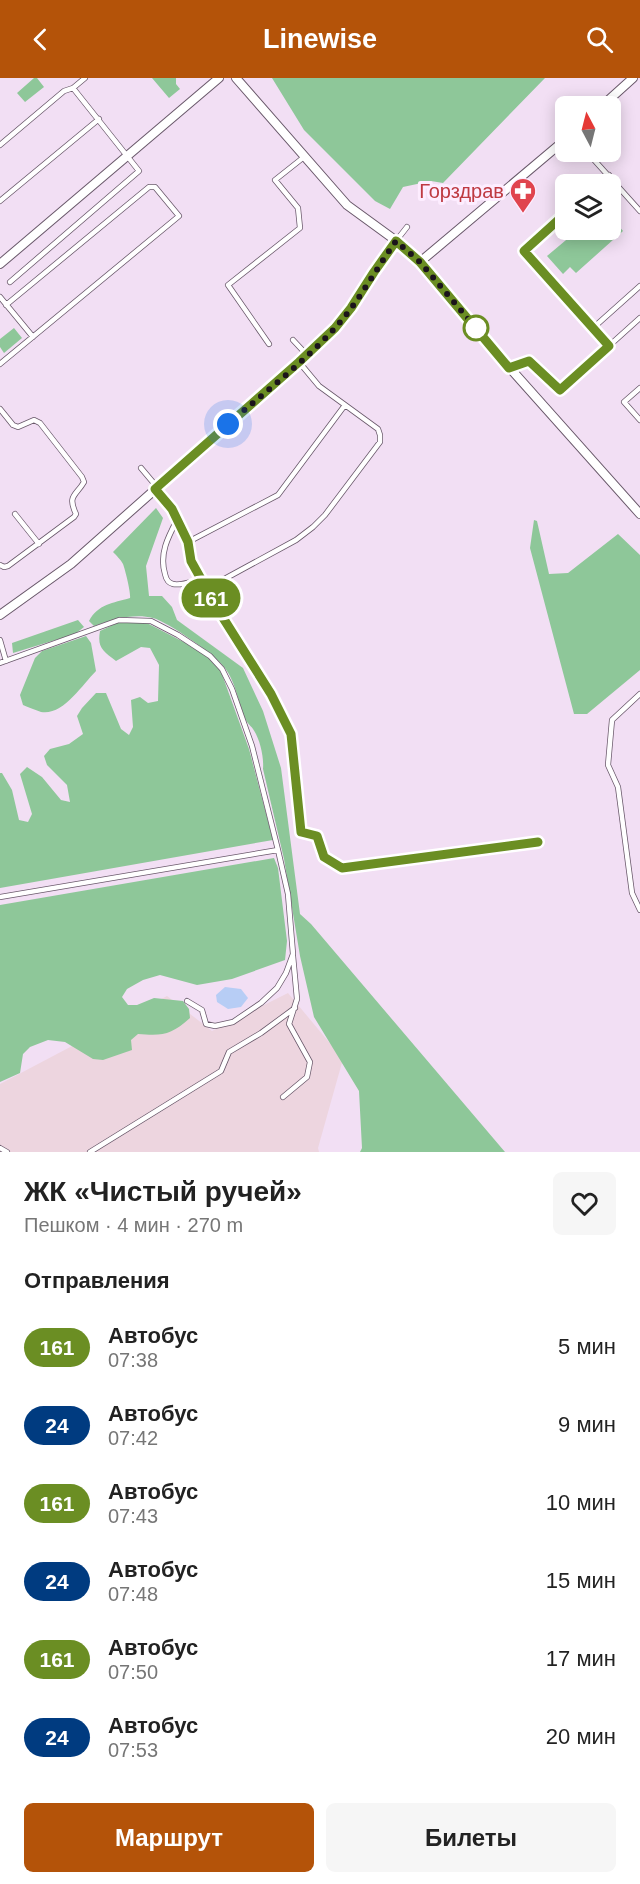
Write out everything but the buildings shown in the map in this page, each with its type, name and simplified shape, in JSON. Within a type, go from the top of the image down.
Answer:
[{"type":"street","points":[[0,264],[219,78]]},
{"type":"street","points":[[236,78],[347,205],[420,262],[509,368],[640,514]]},
{"type":"street","points":[[613,96],[633,78]]},
{"type":"street","points":[[420,262],[555,148]]},
{"type":"street","points":[[0,615],[70,564],[335,328],[396,241]]},
{"type":"lane","points":[[0,145],[64,91],[73,88],[85,78]]},
{"type":"lane","points":[[10,282],[138,174],[139,168],[73,88]]},
{"type":"lane","points":[[0,201],[99,119]]},
{"type":"lane","points":[[269,344],[228,285],[300,228],[298,208],[275,180],[304,157]]},
{"type":"lane","points":[[597,162],[608,174]]},
{"type":"lane","points":[[0,364],[178,216],[155,188],[149,187],[6,305]]},
{"type":"lane","points":[[621,189],[640,211]]},
{"type":"lane","points":[[555,223],[524,251],[609,346]]},
{"type":"lane","points":[[396,241],[406,227]]},
{"type":"lane","points":[[592,328],[640,286]]},
{"type":"lane","points":[[0,297],[33,337]]},
{"type":"lane","points":[[509,368],[529,361],[560,390],[640,318]]},
{"type":"lane","points":[[293,340],[306,355]]},
{"type":"lane","points":[[206,589],[296,540],[313,527],[380,442],[378,429],[319,386],[299,362]]},
{"type":"lane","points":[[640,388],[624,402],[640,420]]},
{"type":"lane","points":[[188,542],[278,495],[345,405]]},
{"type":"lane","points":[[0,409],[13,425],[18,427],[34,420],[40,423],[84,482],[72,497],[71,503],[76,514],[74,517],[8,566],[0,565]]},
{"type":"lane","points":[[141,468],[172,509],[188,542],[191,561],[220,613],[271,694],[291,734],[301,832],[317,836],[324,857],[342,868],[538,842]]},
{"type":"lane","points":[[15,514],[39,543]]},
{"type":"lane","points":[[177,520],[167,540],[162,558],[167,580],[176,585],[201,579]]},
{"type":"lane","points":[[0,640],[3,662],[119,620],[151,621],[210,656],[222,669],[252,746],[288,894],[297,999],[289,1024],[310,1062],[307,1077],[283,1097]]},
{"type":"lane","points":[[640,694],[612,720],[608,765],[618,787],[632,893],[640,910]]},
{"type":"lane","points":[[0,897],[278,849]]},
{"type":"lane","points":[[187,1000],[202,1010],[206,1024],[216,1026],[232,1022],[261,1004],[277,988],[293,954]]},
{"type":"lane","points":[[90,1152],[221,1071],[229,1052],[261,1033],[295,1008]]},
{"type":"lane","points":[[0,1148],[7,1152]]},
{"type":"shaded area","points":[[288,993],[343,1059],[318,1148],[319,1152],[0,1152],[0,1084],[167,996],[212,1031]]},
{"type":"green space","points":[[37,78],[44,87],[25,102],[17,93]]},
{"type":"green space","points":[[152,78],[176,78],[176,84],[180,89],[169,98]]},
{"type":"green space","points":[[272,78],[545,78],[443,183],[431,181],[403,187],[390,209],[375,201],[304,130]]},
{"type":"green space","points":[[566,240],[613,240],[576,273],[570,267],[563,274],[547,256]]},
{"type":"green space","points":[[14,328],[22,338],[4,353],[0,347],[0,339]]},
{"type":"green space","points":[[156,508],[163,518],[146,566],[149,596],[162,596],[172,607],[177,620],[243,668],[263,711],[281,768],[300,914],[311,924],[505,1152],[360,1152],[362,1148],[359,1091],[314,1017],[300,956],[284,859],[263,769],[261,748],[253,728],[244,715],[232,680],[224,667],[211,654],[179,632],[153,618],[130,617],[94,626],[89,621],[101,608],[130,598],[123,564],[113,552]]},
{"type":"green space","points":[[534,520],[537,521],[549,574],[568,573],[618,534],[640,555],[640,670],[587,714],[574,714],[530,548]]},
{"type":"green space","points":[[78,620],[84,627],[75,634],[13,653],[12,643]]},
{"type":"green space","points":[[117,623],[147,623],[203,652],[219,666],[249,749],[273,840],[0,888],[0,773],[12,790],[19,820],[28,822],[32,814],[20,774],[27,767],[42,777],[61,800],[70,802],[67,785],[47,765],[44,756],[50,749],[69,744],[83,734],[77,716],[96,693],[106,693],[121,729],[129,735],[133,727],[131,700],[140,697],[148,703],[158,701],[159,665],[150,648],[141,647],[116,661],[102,649],[99,641],[100,631]]},
{"type":"green space","points":[[86,636],[91,643],[96,671],[78,691],[64,704],[49,712],[41,712],[23,705],[20,695],[35,658],[42,651]]},
{"type":"green space","points":[[274,858],[278,868],[287,941],[285,960],[232,979],[197,985],[160,975],[143,980],[127,989],[122,997],[128,1005],[137,1005],[154,998],[183,1001],[189,1009],[190,1018],[166,1033],[138,1034],[131,1040],[132,1050],[103,1060],[93,1059],[65,1042],[48,1040],[30,1047],[23,1054],[20,1073],[0,1082],[0,905]]},
{"type":"water","points":[[225,987],[241,989],[248,998],[241,1007],[228,1009],[217,1002],[216,995]]},
{"type":"bus line","name":"161","points":[[538,842],[342,868],[324,857],[317,836],[301,832],[291,734],[271,694],[220,613],[191,561],[188,542],[172,509],[155,489],[335,328],[396,241],[420,262],[509,368],[529,361],[560,390],[609,346],[524,251],[555,223]]},
{"type":"place","name":"Горздрав","points":[[523,214]]},
{"type":"route","points":[[228,424],[335,328],[396,241],[420,262],[481,334],[476,328]]}]
